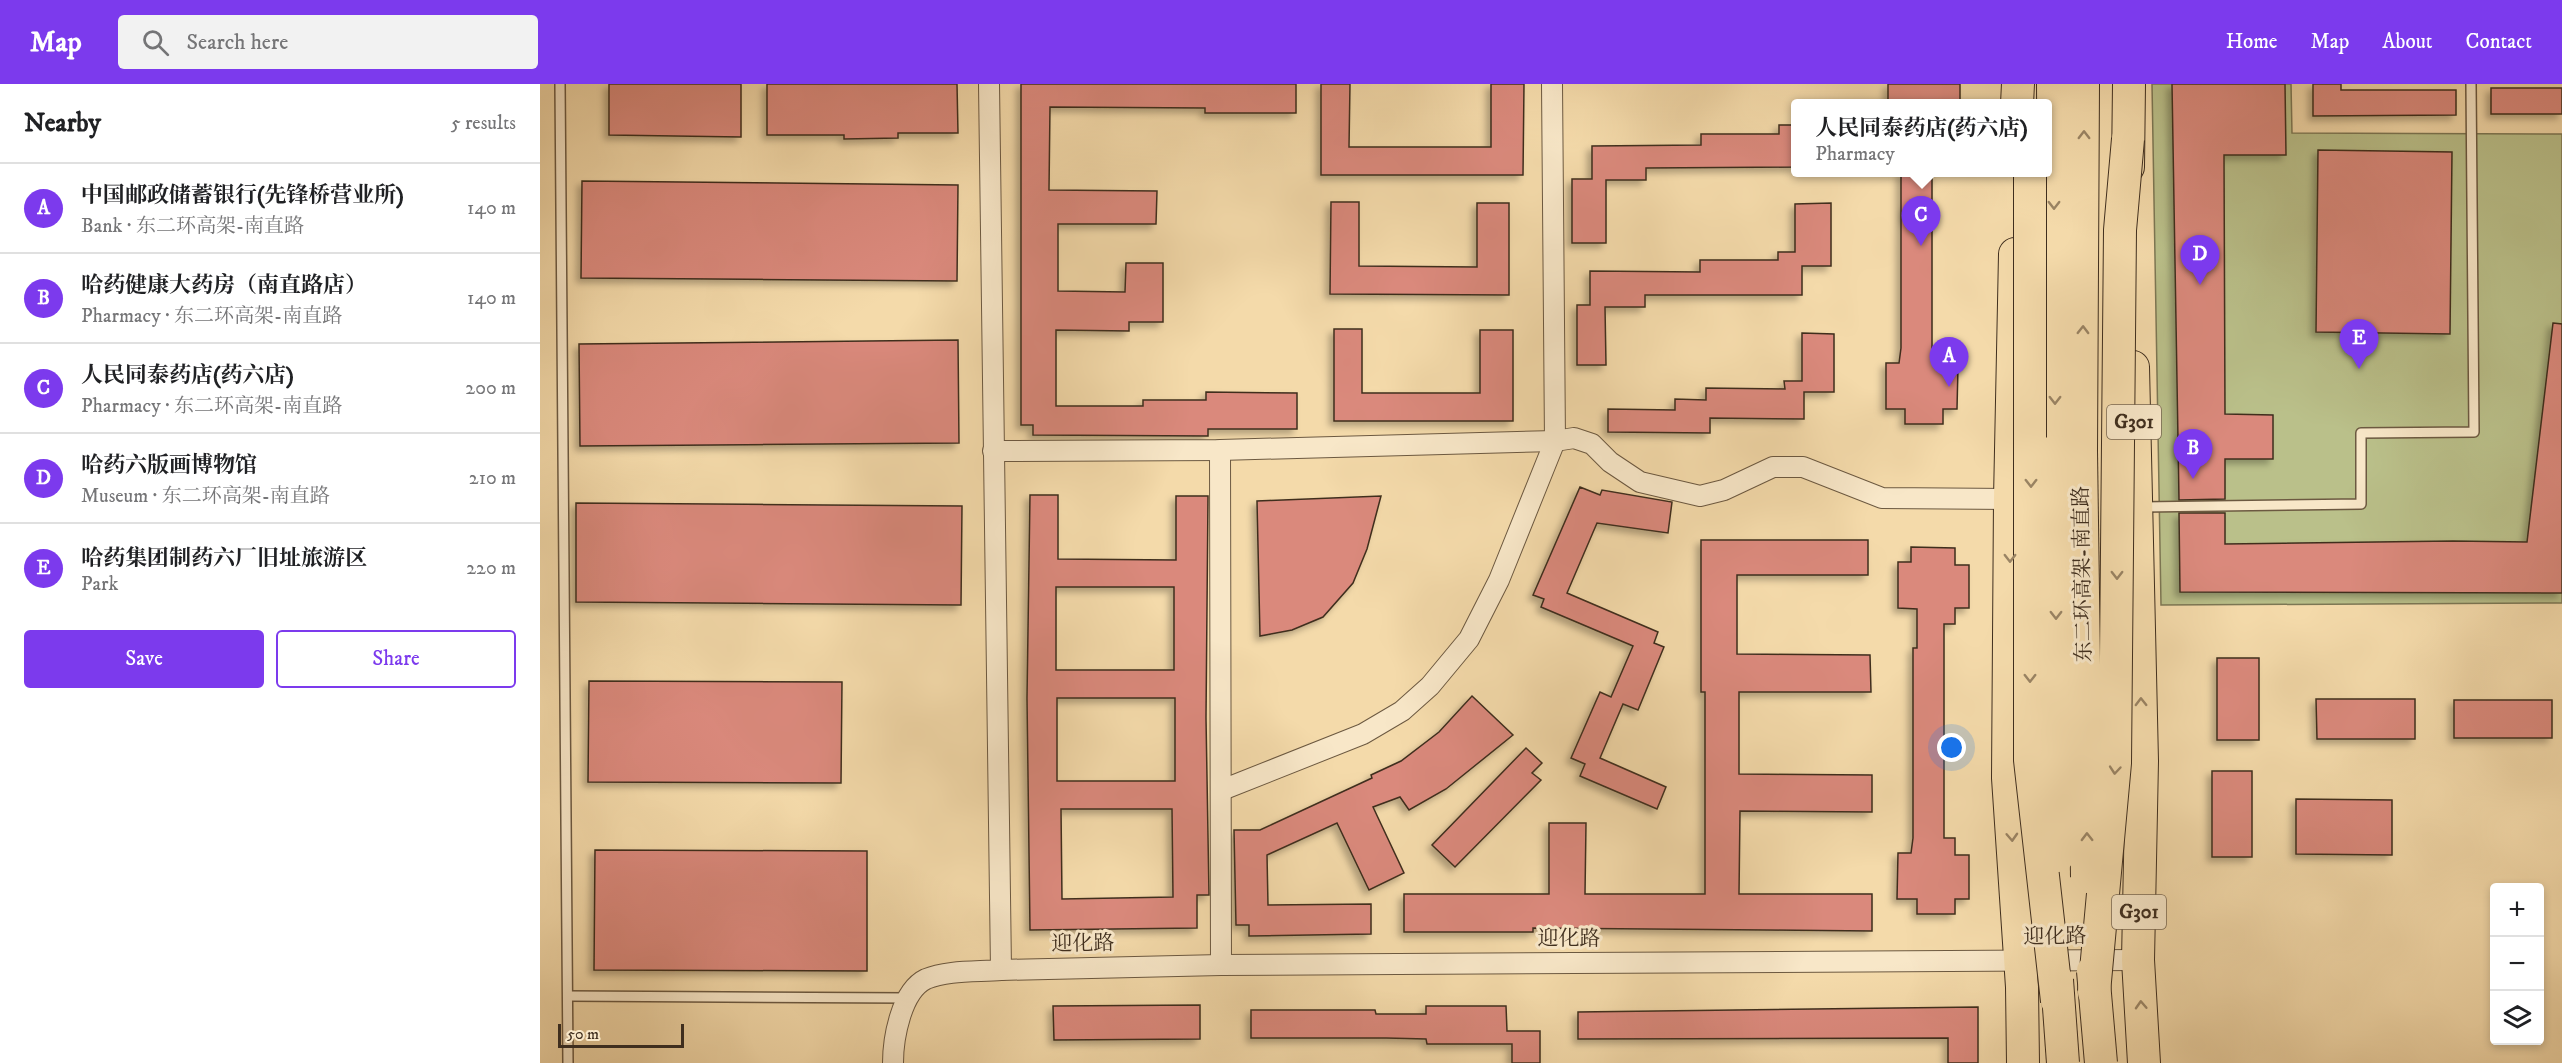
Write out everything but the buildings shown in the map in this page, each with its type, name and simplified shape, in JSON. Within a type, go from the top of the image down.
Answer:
[{"type":"highway","name":"东二环高架-南直路","points":[[2053,84],[2059,894],[2057,1001],[2063,1063]]},
{"type":"highway","name":"东二环高架-南直路","points":[[2084,84],[2081,451],[2087,884],[2101,1063]]},
{"type":"highway","name":"G301","points":[[2129,84],[2128,139],[2142,761],[2138,960],[2144,1063]]},
{"type":"highway","points":[[2094,992],[2115,763],[2120,230],[2128,139]]},
{"type":"highway","points":[[2016,177],[2008,778],[2023,1063]]},
{"type":"highway","points":[[2030,177],[2030,760],[2057,1001]]},
{"type":"highway","points":[[2020,974],[2033,1063]]},
{"type":"street","points":[[989,84],[1000,970]]},
{"type":"street","points":[[1222,790],[1363,734],[1401,711],[1430,686],[1469,639],[1499,580],[1555,441],[1552,84]]},
{"type":"street","points":[[993,451],[1220,450],[1555,441],[1574,438],[1592,444],[1610,462],[1640,482],[1700,496],[1724,490],[1773,467],[1803,467],[1882,498],[2010,499]]},
{"type":"street","points":[[1220,450],[1221,965]]},
{"type":"street","name":"迎化路","points":[[908,998],[925,980],[944,975],[1000,970],[1221,965],[2020,974],[2138,960]]},
{"type":"street","points":[[893,1063],[901,1012],[908,998]]},
{"type":"lane","points":[[560,84],[568,1063]]},
{"type":"lane","points":[[2136,507],[2361,504],[2361,433],[2475,432],[2471,84]]},
{"type":"lane","points":[[568,996],[908,998]]},
{"type":"green space","points":[[2152,84],[2291,84],[2292,133],[2562,134],[2562,603],[2161,605]]},
{"type":"place","name":"人民同泰药店(药六店)","points":[[1921,246]]},
{"type":"place","name":"哈药六版画博物馆","points":[[2200,285]]},
{"type":"place","name":"哈药集团制药六厂旧址旅游区","points":[[2359,369]]},
{"type":"place","name":"中国邮政储蓄银行(先锋桥营业所)","points":[[1949,387]]},
{"type":"place","name":"哈药健康大药房（南直路店）","points":[[2193,479]]}]
